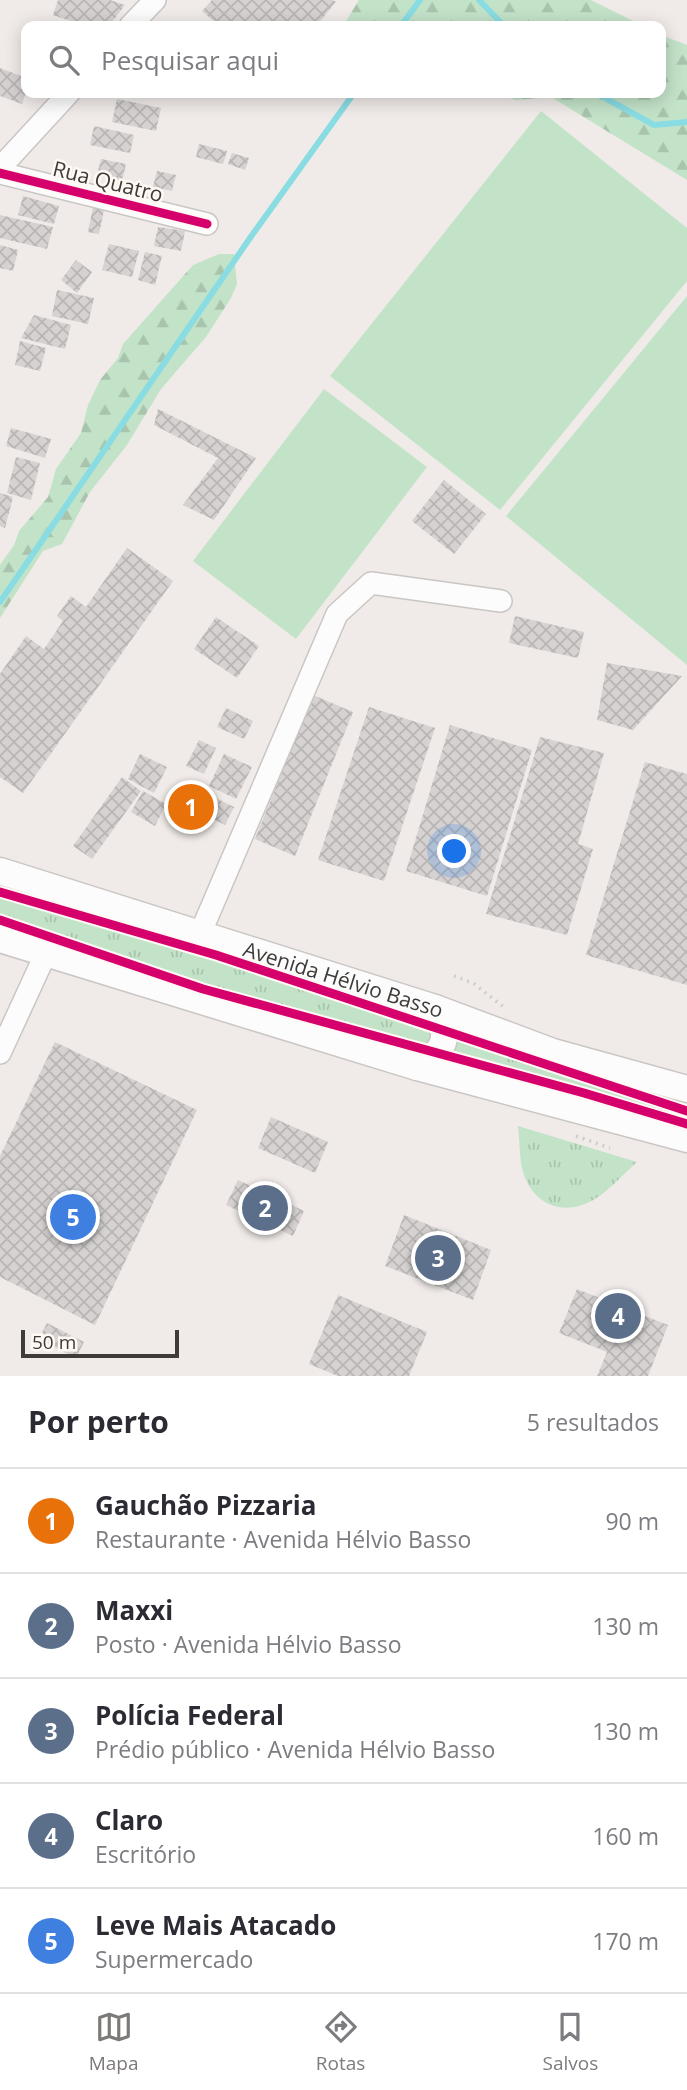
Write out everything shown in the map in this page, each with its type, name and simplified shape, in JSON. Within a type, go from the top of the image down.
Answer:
[{"type":"main road","name":"Avenida Hélvio Basso","points":[[0,871],[435,1008],[553,1052],[687,1089]]},
{"type":"main road","points":[[0,939],[416,1067],[687,1139]]},
{"type":"main road","points":[[416,1067],[438,1053],[443,1045],[443,1022],[435,1008]]},
{"type":"street","points":[[135,21],[155,0]]},
{"type":"street","points":[[0,170],[65,98]]},
{"type":"street","name":"Rua Quatro","points":[[0,170],[207,224]]},
{"type":"street","points":[[200,934],[337,614],[371,583],[502,601]]},
{"type":"street","points":[[0,1053],[46,953]]},
{"type":"green space","points":[[359,0],[591,0],[633,21],[346,21]]},
{"type":"green space","points":[[666,37],[687,45],[687,180],[553,98],[666,98]]},
{"type":"green space","points":[[541,111],[687,228],[687,281],[500,510],[330,376]]},
{"type":"green space","points":[[219,254],[234,254],[237,284],[231,298],[206,337],[161,389],[127,445],[90,492],[62,544],[43,551],[0,618],[0,565],[14,545],[19,531],[48,497],[56,469],[81,433],[88,405],[100,380],[118,358],[123,344],[193,265]]},
{"type":"green space","points":[[687,296],[687,665],[506,516]]},
{"type":"green space","points":[[324,389],[427,467],[296,639],[193,561]]},
{"type":"green space","points":[[0,894],[214,957],[432,1034],[427,1047],[204,985],[0,915]]},
{"type":"green space","points":[[456,1040],[531,1061],[687,1114],[687,1120],[454,1053]]},
{"type":"green space","points":[[518,1126],[637,1162],[595,1199],[574,1207],[554,1206],[536,1195],[524,1175]]},
{"type":"building","points":[[58,0],[110,0],[125,5],[113,21],[70,21],[53,15]]},
{"type":"building","points":[[212,0],[336,2],[320,21],[213,21],[202,11]]},
{"type":"building","points":[[0,68],[21,76],[21,98],[24,98],[22,104],[0,96]]},
{"type":"building","points":[[117,99],[161,108],[156,131],[112,122]]},
{"type":"building","points":[[94,126],[134,135],[130,153],[90,145]]},
{"type":"building","points":[[199,144],[227,151],[223,164],[196,157]]},
{"type":"building","points":[[232,153],[249,158],[245,170],[228,164]]},
{"type":"building","points":[[101,159],[126,164],[122,181],[97,175]]},
{"type":"building","points":[[157,171],[176,175],[172,191],[153,187]]},
{"type":"building","points":[[23,196],[59,206],[54,224],[18,215]]},
{"type":"building","points":[[93,207],[104,210],[99,234],[88,232]]},
{"type":"building","points":[[0,215],[53,227],[47,249],[0,238]]},
{"type":"building","points":[[158,227],[185,231],[181,251],[154,246]]},
{"type":"building","points":[[109,244],[139,251],[132,277],[102,270]]},
{"type":"building","points":[[0,245],[18,250],[13,271],[0,268]]},
{"type":"building","points":[[145,252],[162,256],[155,285],[138,280]]},
{"type":"building","points":[[76,260],[92,272],[77,293],[61,280]]},
{"type":"building","points":[[57,290],[94,298],[88,324],[52,316]]},
{"type":"building","points":[[34,315],[71,325],[65,349],[21,338]]},
{"type":"building","points":[[20,341],[46,348],[40,371],[15,365]]},
{"type":"building","points":[[158,409],[256,458],[214,520],[183,505],[218,458],[154,425]]},
{"type":"building","points":[[11,428],[51,439],[45,458],[6,446]]},
{"type":"building","points":[[16,457],[40,463],[31,500],[7,493]]},
{"type":"building","points":[[444,480],[486,514],[454,554],[412,521]]},
{"type":"building","points":[[0,493],[13,497],[5,528],[0,526]]},
{"type":"building","points":[[127,548],[173,581],[23,793],[0,777],[0,674],[26,636],[44,649],[63,621],[57,616],[71,596],[86,607]]},
{"type":"building","points":[[515,616],[584,632],[578,658],[509,643]]},
{"type":"building","points":[[216,617],[259,646],[237,678],[194,649]]},
{"type":"building","points":[[607,663],[682,676],[633,730],[597,720]]},
{"type":"building","points":[[313,695],[353,712],[295,856],[255,839]]},
{"type":"building","points":[[369,707],[435,728],[384,881],[318,860]]},
{"type":"building","points":[[226,708],[253,721],[244,739],[217,727]]},
{"type":"building","points":[[450,725],[532,750],[487,896],[406,871]]},
{"type":"building","points":[[540,737],[604,753],[578,844],[593,849],[567,935],[486,914]]},
{"type":"building","points":[[199,740],[216,748],[204,774],[186,766]]},
{"type":"building","points":[[140,754],[167,767],[154,793],[128,779]]},
{"type":"building","points":[[224,754],[252,767],[236,799],[209,786]]},
{"type":"building","points":[[645,762],[687,774],[687,985],[586,955]]},
{"type":"building","points":[[122,777],[141,791],[92,859],[73,846]]},
{"type":"building","points":[[191,786],[234,807],[225,825],[182,803]]},
{"type":"building","points":[[143,791],[166,804],[155,826],[131,812]]},
{"type":"building","points":[[55,1042],[197,1110],[95,1325],[0,1277],[0,1156]]},
{"type":"building","points":[[271,1117],[328,1142],[315,1173],[258,1148]]},
{"type":"building","points":[[238,1180],[304,1211],[293,1236],[226,1205]]},
{"type":"building","points":[[404,1215],[491,1250],[473,1300],[385,1266]]},
{"type":"building","points":[[577,1289],[668,1325],[648,1376],[597,1376],[607,1352],[559,1333]]},
{"type":"building","points":[[338,1295],[427,1332],[409,1376],[338,1376],[309,1364]]},
{"type":"building","points":[[47,1323],[84,1342],[76,1358],[39,1339]]},
{"type":"waterway","points":[[405,21],[420,0]]},
{"type":"waterway","points":[[479,0],[499,21]]},
{"type":"waterway","points":[[0,602],[250,238],[350,98]]},
{"type":"waterway","points":[[605,98],[654,125],[687,122]]},
{"type":"cycle path","points":[[0,173],[207,224]]},
{"type":"cycle path","points":[[0,892],[216,955],[687,1111]]},
{"type":"cycle path","points":[[0,920],[203,989],[584,1093],[687,1124]]},
{"type":"place","name":"Gauchão Pizzaria","points":[[191,807]]},
{"type":"place","name":"Maxxi","points":[[265,1208]]},
{"type":"place","name":"Leve Mais Atacado","points":[[73,1217]]},
{"type":"place","name":"Polícia Federal","points":[[438,1258]]},
{"type":"place","name":"Claro","points":[[618,1316]]}]
